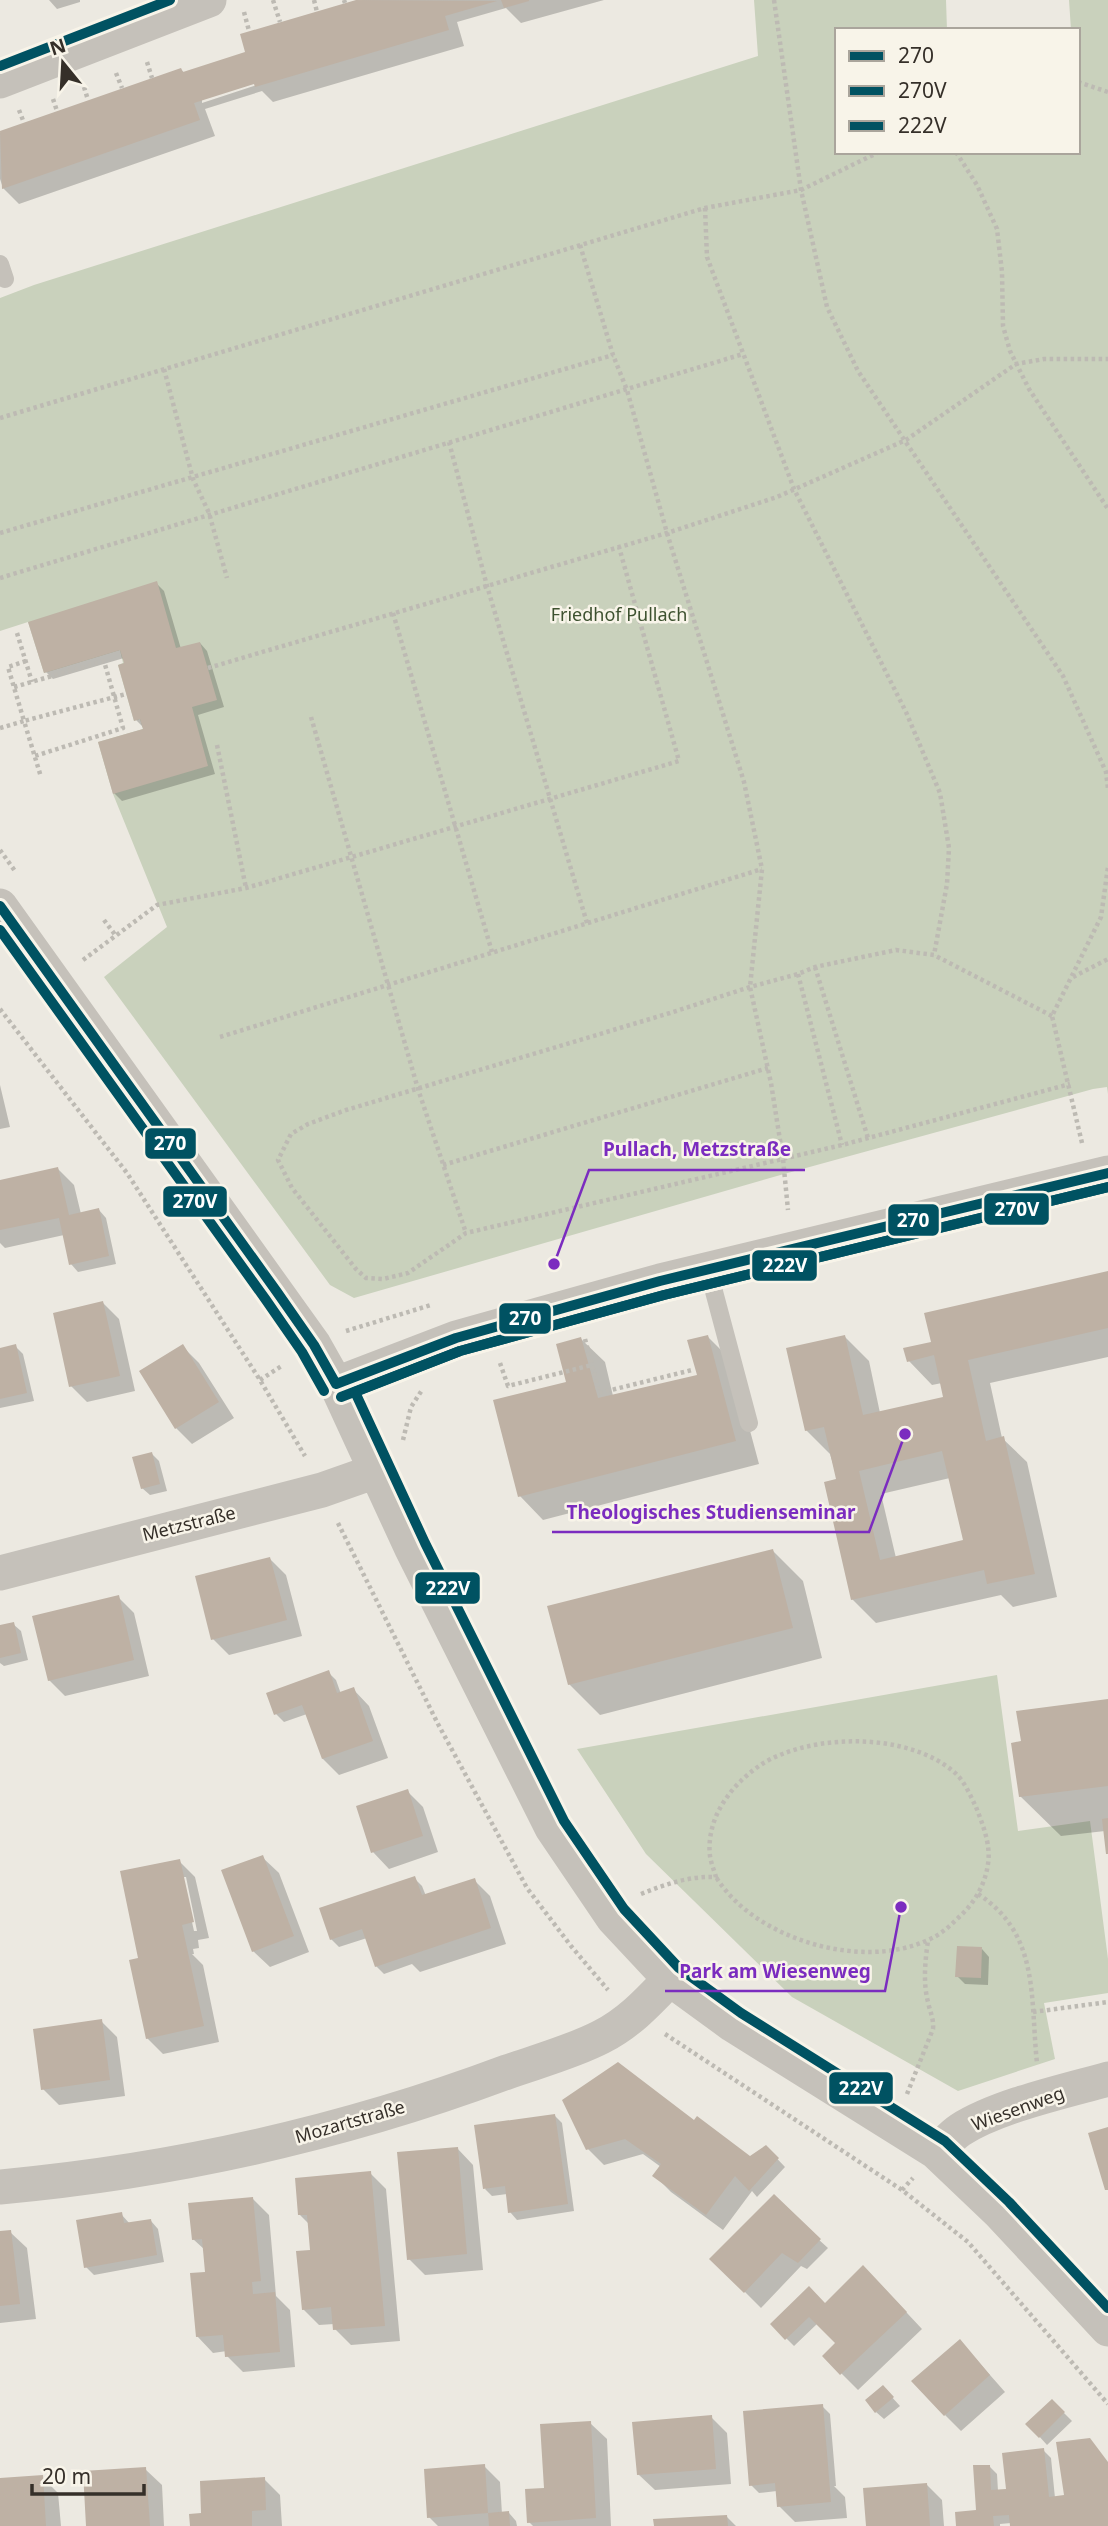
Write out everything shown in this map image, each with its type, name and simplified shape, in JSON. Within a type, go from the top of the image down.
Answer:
[{"type":"street","points":[[0,81],[209,0]]},
{"type":"street","points":[[0,906],[277,1292],[388,1461],[552,1828],[612,1918],[670,1979],[733,2025],[948,2141],[999,2212],[1108,2329]]},
{"type":"street","points":[[336,1384],[456,1338],[488,1329],[708,1269],[1108,1173]]},
{"type":"street","name":"Metzstraße","points":[[0,1573],[321,1490],[388,1461]]},
{"type":"street","name":"Mozartstraße","points":[[0,2187],[50,2183],[180,2163],[285,2141],[454,2092],[602,2037],[636,2015],[670,1979]]},
{"type":"street","name":"Wiesenweg","points":[[948,2141],[992,2115],[1041,2097],[1108,2079]]},
{"type":"lane","points":[[708,1269],[749,1423]]},
{"type":"path","points":[[273,0],[280,22]]},
{"type":"path","points":[[314,0],[317,12]]},
{"type":"path","points":[[774,0],[802,190],[827,307],[858,371],[1063,676],[1106,772],[1108,789]]},
{"type":"path","points":[[1080,83],[1108,92]]},
{"type":"path","points":[[0,418],[705,208],[802,190],[875,154]]},
{"type":"path","points":[[957,154],[977,185],[997,229],[1002,272],[1003,326],[1016,365],[1108,509]]},
{"type":"path","points":[[705,208],[707,257],[794,489],[906,712],[940,793],[948,848],[947,884],[934,955]]},
{"type":"path","points":[[580,246],[744,782],[762,869],[750,987],[768,1068],[783,1159],[788,1210]]},
{"type":"path","points":[[0,578],[743,354]]},
{"type":"path","points":[[0,533],[613,355]]},
{"type":"path","points":[[208,668],[667,533],[794,489],[906,440],[1016,365],[1044,359],[1108,359]]},
{"type":"path","points":[[164,369],[193,479],[209,513],[227,578]]},
{"type":"path","points":[[449,442],[487,586],[552,797],[587,923]]},
{"type":"path","points":[[78,964],[157,905],[246,888],[679,761],[619,547]]},
{"type":"path","points":[[393,613],[492,952]]},
{"type":"path","points":[[17,633],[33,681]]},
{"type":"path","points":[[26,661],[8,667],[40,777]]},
{"type":"path","points":[[14,687],[104,661],[123,728],[34,756]]},
{"type":"path","points":[[0,728],[126,694]]},
{"type":"path","points":[[311,717],[418,1089],[466,1233]]},
{"type":"path","points":[[217,745],[246,888]]},
{"type":"path","points":[[1082,1144],[1052,1016],[1101,917],[1108,867]]},
{"type":"path","points":[[220,1037],[762,869]]},
{"type":"path","points":[[104,920],[116,936]]},
{"type":"path","points":[[1052,1016],[934,955],[896,950],[815,967],[346,1111],[308,1124],[291,1134],[278,1160],[282,1172],[300,1199],[356,1269],[366,1278],[383,1279],[408,1273],[466,1233],[842,1145],[1070,1084]]},
{"type":"path","points":[[1072,977],[1108,959]]},
{"type":"path","points":[[815,967],[868,1138]]},
{"type":"path","points":[[798,974],[842,1145]]},
{"type":"path","points":[[443,1165],[768,1068]]},
{"type":"path","points":[[488,1329],[508,1386],[592,1365],[599,1393],[692,1370]]},
{"type":"path","points":[[388,1461],[411,1407],[426,1384]]},
{"type":"path","points":[[862,1742],[912,1749],[936,1759],[956,1773],[969,1794],[986,1836],[989,1859],[986,1877],[978,1894],[942,1933],[907,1948],[852,1952],[821,1946],[790,1936],[766,1924],[727,1894],[716,1877],[710,1856],[710,1837],[726,1796],[763,1763],[813,1746],[862,1742]]},
{"type":"path","points":[[648,1903],[639,1894],[666,1883],[696,1877],[716,1877]]},
{"type":"path","points":[[978,1894],[995,1905],[1010,1921],[1028,1966],[1041,2097]]},
{"type":"path","points":[[928,1941],[925,1987],[934,2019],[933,2029],[904,2093],[948,2141]]},
{"type":"path","points":[[1033,2012],[1108,2002]]},
{"type":"green space","name":"Friedhof Pullach","points":[[754,0],[946,0],[947,28],[835,28],[835,154],[1080,154],[1080,28],[1071,28],[1069,0],[1108,0],[1108,1094],[1107,1087],[1093,1089],[784,1174],[354,1298],[330,1285],[104,977],[167,927],[113,794],[98,742],[143,729],[140,719],[134,721],[118,665],[123,663],[120,650],[44,673],[28,622],[0,631],[0,298],[758,56]]},
{"type":"green space","points":[[997,1675],[1018,1831],[1090,1821],[1108,1959],[1108,1993],[1044,2003],[1055,2059],[958,2091],[792,1997],[646,1854],[577,1749]]},
{"type":"building","points":[[356,0],[497,1],[445,16],[449,30],[194,103],[200,120],[2,189],[0,131],[181,68],[183,72],[245,52],[240,34]]},
{"type":"building","points":[[501,0],[529,0],[529,1],[504,8]]},
{"type":"building","points":[[157,581],[176,648],[200,642],[217,700],[192,707],[208,766],[113,794],[98,742],[143,729],[140,719],[134,721],[118,665],[124,663],[120,650],[44,673],[28,622]]},
{"type":"building","points":[[58,1167],[69,1215],[99,1208],[109,1256],[69,1265],[59,1218],[0,1230],[0,1180]]},
{"type":"building","points":[[1108,1271],[1108,1328],[968,1360],[986,1441],[1004,1436],[1035,1574],[987,1584],[984,1570],[851,1600],[824,1482],[836,1479],[824,1427],[805,1431],[786,1348],[845,1335],[863,1415],[943,1397],[934,1355],[907,1362],[903,1348],[931,1342],[924,1313]],"holes":[[[942,1451],[963,1540],[880,1560],[859,1471]]]},
{"type":"building","points":[[103,1301],[120,1376],[69,1387],[53,1313]]},
{"type":"building","points":[[708,1335],[736,1441],[518,1497],[493,1400],[566,1382],[556,1344],[581,1337],[598,1398],[697,1375],[687,1340]]},
{"type":"building","points":[[16,1344],[27,1393],[0,1399],[0,1348]]},
{"type":"building","points":[[183,1344],[219,1402],[175,1429],[139,1371]]},
{"type":"building","points":[[152,1452],[160,1484],[141,1489],[132,1457]]},
{"type":"building","points":[[773,1549],[793,1628],[568,1685],[547,1606]]},
{"type":"building","points":[[270,1557],[287,1620],[211,1640],[195,1576]]},
{"type":"building","points":[[119,1595],[134,1660],[48,1681],[32,1616]]},
{"type":"building","points":[[14,1622],[21,1653],[0,1658],[0,1625]]},
{"type":"building","points":[[329,1670],[337,1693],[354,1687],[373,1741],[322,1759],[302,1705],[274,1715],[266,1693]]},
{"type":"building","points":[[1108,1699],[1108,1786],[1019,1797],[1011,1743],[1021,1741],[1016,1711]]},
{"type":"building","points":[[408,1789],[423,1836],[371,1853],[356,1806]]},
{"type":"building","points":[[1108,1818],[1108,1854],[1106,1854],[1102,1819]]},
{"type":"building","points":[[263,1855],[294,1936],[252,1952],[221,1870]]},
{"type":"building","points":[[180,1859],[194,1922],[182,1925],[204,2026],[146,2039],[129,1960],[138,1958],[120,1871]]},
{"type":"building","points":[[415,1876],[422,1895],[475,1878],[491,1928],[375,1967],[362,1929],[330,1940],[319,1908]]},
{"type":"building","points":[[957,1946],[982,1947],[981,1978],[955,1977]]},
{"type":"building","points":[[102,2019],[110,2080],[41,2090],[33,2029]]},
{"type":"building","points":[[618,2062],[694,2120],[697,2116],[750,2156],[766,2145],[779,2158],[749,2191],[735,2176],[706,2215],[652,2176],[661,2164],[625,2139],[586,2150],[562,2100]]},
{"type":"building","points":[[555,2114],[568,2204],[508,2213],[505,2186],[483,2189],[474,2125]]},
{"type":"building","points":[[1108,2127],[1108,2190],[1105,2190],[1088,2133]]},
{"type":"building","points":[[458,2147],[467,2254],[407,2260],[397,2152]]},
{"type":"building","points":[[371,2171],[385,2326],[333,2330],[331,2307],[302,2310],[296,2251],[310,2250],[307,2215],[298,2215],[295,2178]]},
{"type":"building","points":[[774,2194],[821,2239],[798,2263],[782,2253],[744,2293],[709,2259]]},
{"type":"building","points":[[253,2197],[261,2281],[252,2282],[253,2294],[275,2292],[280,2352],[225,2357],[223,2335],[196,2337],[190,2273],[205,2272],[202,2239],[192,2240],[188,2203]]},
{"type":"building","points":[[122,2212],[124,2223],[151,2219],[157,2255],[84,2268],[76,2220]]},
{"type":"building","points":[[11,2230],[20,2304],[0,2306],[0,2231]]},
{"type":"building","points":[[863,2265],[907,2312],[840,2375],[822,2356],[835,2343],[809,2317],[785,2340],[770,2324],[809,2286],[825,2303]]},
{"type":"building","points":[[960,2339],[990,2375],[944,2416],[911,2381]]},
{"type":"building","points":[[883,2385],[894,2397],[875,2413],[865,2400]]},
{"type":"building","points":[[1052,2399],[1065,2412],[1039,2438],[1025,2424]]},
{"type":"building","points":[[823,2404],[831,2502],[777,2507],[775,2483],[749,2486],[743,2411]]},
{"type":"building","points":[[712,2415],[716,2469],[637,2475],[632,2422]]},
{"type":"building","points":[[591,2421],[596,2518],[527,2523],[525,2489],[544,2488],[540,2424]]},
{"type":"building","points":[[1090,2438],[1108,2462],[1108,2526],[1010,2526],[1009,2515],[993,2516],[994,2526],[956,2526],[955,2512],[976,2510],[973,2465],[990,2465],[991,2490],[1006,2489],[1002,2453],[1044,2448],[1049,2497],[1064,2495],[1056,2442]]},
{"type":"building","points":[[485,2464],[488,2513],[427,2518],[424,2469]]},
{"type":"building","points":[[146,2467],[150,2526],[86,2526],[83,2471]]},
{"type":"building","points":[[43,2475],[46,2526],[0,2526],[0,2478]]},
{"type":"building","points":[[265,2477],[266,2510],[252,2511],[252,2526],[190,2526],[189,2514],[201,2513],[200,2481]]},
{"type":"building","points":[[927,2483],[930,2526],[866,2526],[863,2488]]},
{"type":"building","points":[[509,2511],[510,2526],[489,2526],[488,2513]]},
{"type":"building","points":[[727,2515],[728,2526],[654,2526],[653,2519]]},
{"type":"transit line","name":"222V","points":[[0,66],[170,0]]},
{"type":"transit line","name":"270","points":[[0,906],[277,1292],[314,1345],[336,1384]]},
{"type":"transit line","name":"270V","points":[[0,930],[266,1300],[302,1352],[324,1391]]},
{"type":"transit line","name":"270","points":[[336,1384],[456,1338],[660,1281],[1108,1173]]},
{"type":"transit line","name":"270V","points":[[341,1397],[460,1351],[664,1295],[1108,1187]]},
{"type":"transit line","name":"222V","points":[[1108,1187],[664,1295],[460,1351],[355,1392],[425,1543],[564,1821],[624,1909],[679,1968],[741,2013],[945,2141],[1009,2202],[1108,2308]]},
{"type":"place","name":"Pullach, Metzstraße","points":[[554,1264]]},
{"type":"place","name":"Theologisches Studienseminar","points":[[905,1434]]},
{"type":"place","name":"Park am Wiesenweg","points":[[901,1907]]}]
